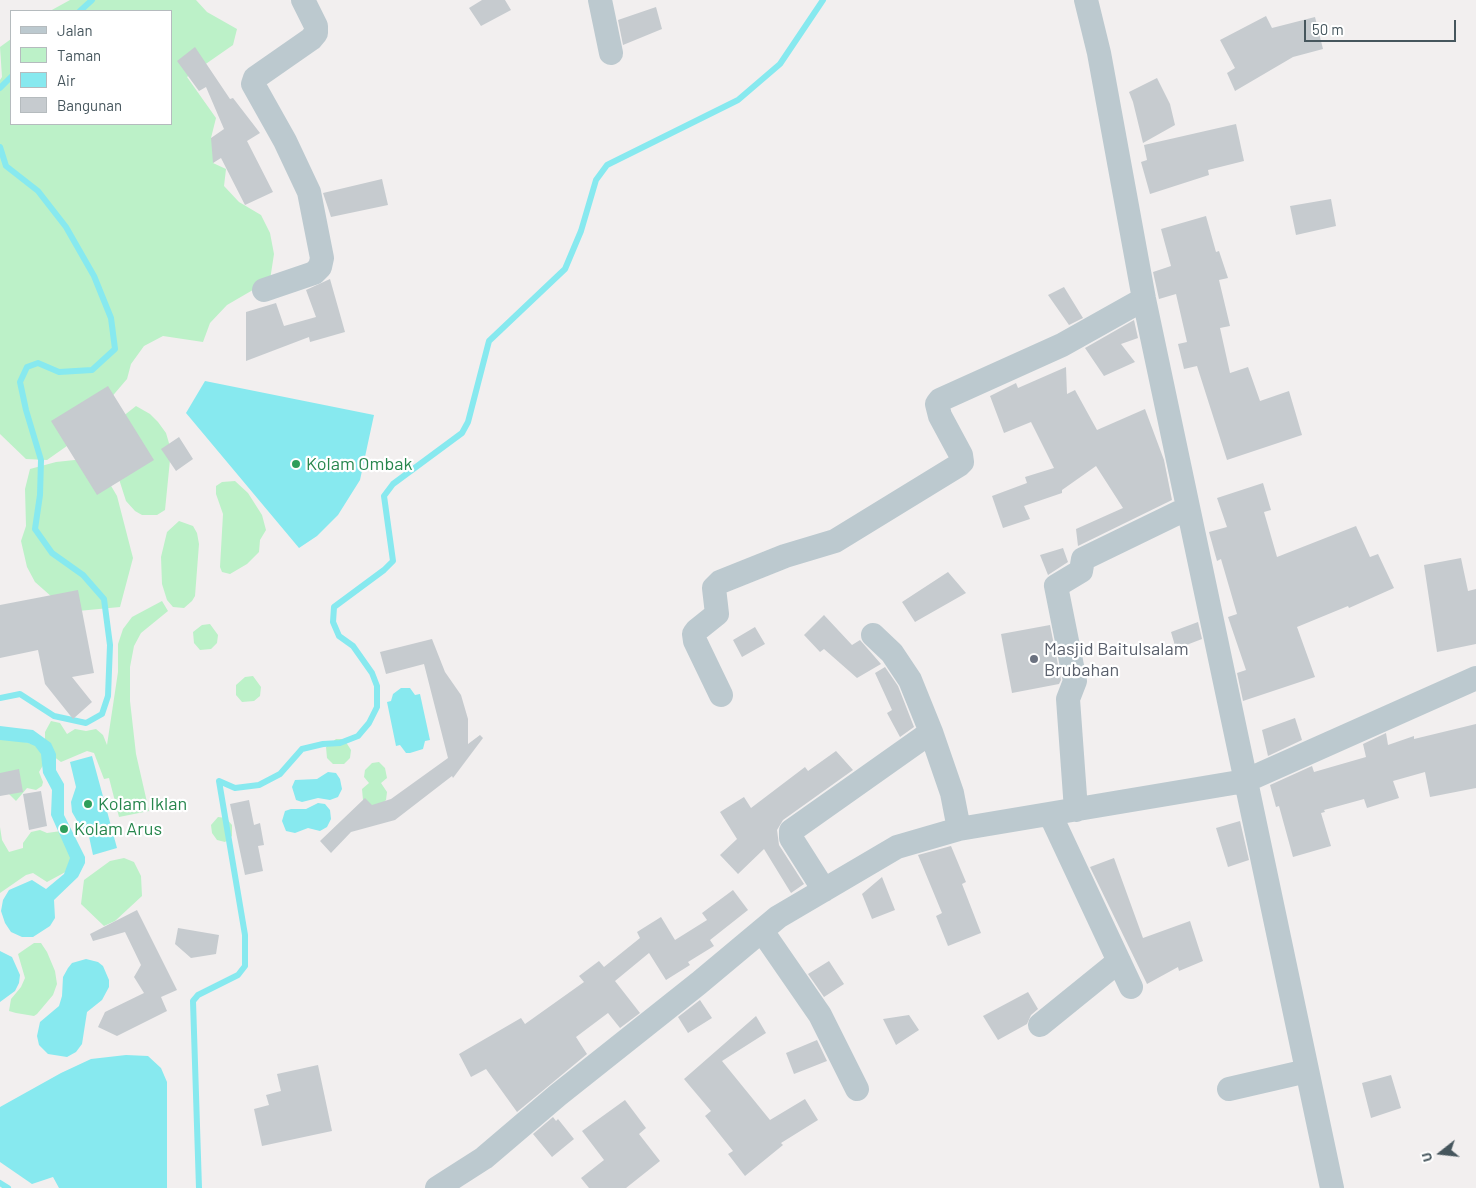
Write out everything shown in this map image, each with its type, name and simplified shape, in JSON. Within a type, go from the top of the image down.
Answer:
[{"type":"street","points":[[264,290],[314,273],[320,267],[322,258],[321,244],[309,192],[285,141],[253,84],[255,78],[311,39],[316,33],[316,26],[303,0]]},
{"type":"street","points":[[600,0],[611,53]]},
{"type":"street","points":[[1086,0],[1099,53],[1144,300],[1332,1188]]},
{"type":"street","points":[[721,695],[695,641],[694,634],[717,614],[714,588],[720,582],[785,556],[835,541],[959,465],[962,458],[940,416],[937,404],[940,400],[1053,349],[1144,300]]},
{"type":"street","points":[[1076,810],[1068,700],[1075,681],[1056,586],[1081,572],[1083,558],[1188,508]]},
{"type":"street","points":[[873,635],[902,665],[931,732],[952,793],[960,829]]},
{"type":"street","points":[[437,1188],[484,1158],[558,1094],[778,917],[897,847],[960,829],[1245,781],[1476,678]]},
{"type":"street","points":[[824,890],[791,838],[791,831],[931,732]]},
{"type":"street","points":[[1050,814],[1131,987]]},
{"type":"street","points":[[762,931],[820,1015],[857,1089]]},
{"type":"street","points":[[1040,1025],[1119,961]]},
{"type":"street","points":[[1230,1089],[1307,1072]]},
{"type":"green space","points":[[70,0],[196,0],[207,12],[237,29],[233,45],[187,77],[216,118],[211,138],[226,146],[213,163],[226,169],[224,186],[239,202],[261,215],[270,233],[274,254],[270,280],[227,305],[210,323],[203,342],[163,336],[144,346],[131,364],[127,379],[74,441],[47,460],[26,459],[0,434],[0,80],[2,77],[0,47],[10,40],[10,125],[172,125],[172,10],[52,10]]},
{"type":"green space","points":[[136,406],[150,414],[158,422],[166,433],[171,450],[165,510],[157,515],[142,515],[135,511],[126,501],[118,476],[122,417]]},
{"type":"green space","points":[[84,459],[107,479],[117,496],[133,558],[120,607],[78,611],[61,605],[35,582],[27,567],[21,541],[26,526],[25,489],[30,469],[56,462]]},
{"type":"green space","points":[[235,481],[248,493],[262,515],[266,530],[260,540],[259,552],[247,564],[230,574],[222,572],[220,567],[223,514],[216,494],[216,486],[222,482]]},
{"type":"green space","points":[[179,521],[193,526],[197,533],[199,544],[195,596],[184,608],[173,607],[167,600],[162,584],[161,557],[167,532]]},
{"type":"green space","points":[[162,601],[168,611],[141,633],[134,646],[130,667],[130,701],[136,754],[149,811],[119,817],[109,778],[104,779],[94,753],[87,751],[61,762],[49,753],[45,743],[45,732],[51,721],[60,723],[67,734],[75,729],[86,731],[96,729],[103,735],[107,745],[118,672],[118,644],[123,629],[132,617]]},
{"type":"green space","points":[[210,624],[218,635],[217,643],[211,649],[200,650],[194,643],[193,632],[202,625]]},
{"type":"green space","points":[[253,676],[261,687],[260,696],[254,701],[242,702],[236,695],[236,685],[245,677]]},
{"type":"green space","points":[[5,737],[40,746],[45,762],[39,772],[43,782],[42,786],[36,790],[27,788],[16,801],[0,785],[0,738]]},
{"type":"green space","points":[[336,739],[344,739],[351,750],[350,758],[344,764],[333,764],[327,758],[326,747]]},
{"type":"green space","points":[[379,762],[385,768],[387,778],[381,783],[387,792],[386,800],[380,806],[369,807],[363,800],[362,789],[369,783],[364,777],[365,770],[372,763]]},
{"type":"green space","points":[[218,817],[226,818],[232,825],[232,836],[225,842],[217,840],[212,833],[211,825]]},
{"type":"green space","points":[[0,827],[2,840],[9,852],[23,848],[23,843],[31,832],[40,830],[47,833],[61,831],[71,845],[71,869],[47,882],[33,873],[26,875],[0,893]]},
{"type":"green space","points":[[124,858],[134,862],[141,876],[142,896],[115,921],[104,926],[81,904],[84,880],[110,861]]},
{"type":"green space","points":[[34,943],[41,943],[47,952],[55,971],[57,984],[53,995],[34,1016],[9,1011],[11,999],[21,987],[25,978],[18,954]]},
{"type":"water","name":"Kolam Ombak","points":[[205,381],[374,415],[360,480],[338,515],[317,536],[299,548],[186,413]]},
{"type":"water","points":[[401,688],[410,688],[415,695],[420,694],[430,740],[425,741],[423,749],[410,753],[406,753],[400,745],[396,746],[387,702],[391,701],[393,694]]},
{"type":"water","name":"Kolam Arus","points":[[0,726],[33,730],[51,743],[56,754],[56,770],[64,784],[64,815],[85,857],[85,863],[78,877],[54,900],[55,918],[50,926],[33,937],[22,937],[11,932],[5,923],[1,911],[3,900],[9,890],[32,880],[46,889],[64,874],[70,858],[51,815],[52,790],[43,773],[41,754],[35,746],[28,743],[0,740]]},
{"type":"water","name":"Kolam Iklan","points":[[92,756],[117,848],[93,855],[88,832],[80,826],[72,812],[71,802],[76,787],[70,762]]},
{"type":"water","points":[[328,772],[336,773],[340,779],[342,789],[338,797],[330,800],[318,798],[302,802],[296,800],[292,787],[295,780],[317,779]]},
{"type":"water","points":[[318,803],[325,804],[330,810],[331,819],[327,827],[320,831],[308,828],[295,833],[286,831],[282,821],[285,811],[306,809]]},
{"type":"water","points":[[0,951],[12,957],[20,975],[15,991],[0,1002]]},
{"type":"water","points":[[86,959],[98,962],[103,966],[109,980],[109,987],[102,1000],[87,1012],[82,1044],[76,1052],[67,1057],[48,1054],[39,1045],[37,1036],[40,1022],[59,1006],[62,996],[63,977],[68,968],[72,963]]},
{"type":"water","points":[[126,1055],[148,1056],[161,1068],[167,1082],[167,1188],[59,1188],[53,1177],[32,1184],[0,1162],[0,1107],[61,1073],[91,1059]]},
{"type":"building","points":[[482,0],[505,0],[511,10],[481,26],[469,8]]},
{"type":"building","points":[[656,7],[662,29],[623,45],[618,20]]},
{"type":"building","points":[[1266,16],[1272,28],[1315,17],[1323,49],[1293,57],[1235,91],[1227,73],[1235,68],[1220,40]]},
{"type":"building","points":[[195,47],[230,99],[233,98],[260,133],[247,141],[273,192],[245,205],[221,158],[213,163],[211,138],[224,129],[206,87],[199,91],[177,61]]},
{"type":"building","points":[[1157,78],[1170,104],[1175,125],[1143,143],[1129,92]]},
{"type":"building","points":[[1236,124],[1244,161],[1208,170],[1209,175],[1150,194],[1141,162],[1147,160],[1144,145]]},
{"type":"building","points":[[382,179],[388,205],[331,217],[323,193]]},
{"type":"building","points":[[1331,199],[1336,226],[1296,235],[1290,206]]},
{"type":"building","points":[[1206,216],[1216,252],[1219,251],[1228,278],[1219,280],[1230,326],[1220,328],[1230,373],[1248,367],[1260,401],[1289,391],[1302,435],[1227,460],[1197,366],[1184,369],[1178,344],[1187,342],[1176,294],[1159,299],[1153,272],[1171,266],[1161,229]]},
{"type":"building","points":[[330,279],[345,332],[310,342],[309,337],[246,361],[246,312],[276,303],[284,326],[316,317],[306,290]]},
{"type":"building","points":[[1064,287],[1083,318],[1069,325],[1048,295]]},
{"type":"building","points":[[1134,320],[1138,338],[1121,344],[1135,362],[1104,376],[1085,348]]},
{"type":"building","points":[[1066,367],[1067,394],[1075,390],[1097,430],[1145,409],[1164,460],[1172,500],[1078,546],[1076,529],[1123,508],[1096,466],[1062,490],[1062,493],[1024,506],[1030,519],[1003,528],[992,496],[1027,483],[1025,477],[1054,468],[1031,422],[1004,433],[990,396],[1016,383],[1018,388]]},
{"type":"building","points":[[108,386],[154,460],[97,495],[51,421]]},
{"type":"building","points":[[179,437],[193,459],[176,471],[161,449]]},
{"type":"building","points":[[1263,483],[1271,510],[1264,512],[1277,557],[1356,526],[1370,557],[1378,554],[1394,588],[1349,608],[1348,606],[1297,627],[1315,677],[1243,701],[1237,673],[1246,670],[1228,617],[1237,614],[1221,559],[1217,561],[1209,532],[1227,527],[1217,498]]},
{"type":"building","points":[[1063,548],[1068,562],[1048,575],[1040,555]]},
{"type":"building","points":[[1461,558],[1468,591],[1476,589],[1476,644],[1437,652],[1424,565]]},
{"type":"building","points":[[948,572],[966,593],[915,622],[902,602]]},
{"type":"building","points":[[78,590],[94,673],[72,677],[92,702],[73,719],[45,684],[38,650],[0,658],[0,605]]},
{"type":"building","points":[[824,615],[852,645],[860,640],[881,664],[857,678],[824,649],[820,652],[804,635]]},
{"type":"building","points":[[1198,622],[1202,639],[1176,649],[1171,632]]},
{"type":"building","name":"Masjid Baitulsalam Brubahan","points":[[1050,625],[1061,680],[1059,684],[1012,693],[1001,634]]},
{"type":"building","points":[[755,627],[765,644],[742,657],[733,640]]},
{"type":"building","points":[[432,639],[445,672],[461,695],[468,719],[468,744],[480,735],[483,738],[453,778],[452,776],[395,820],[351,832],[331,853],[320,841],[365,798],[372,805],[391,799],[448,758],[424,664],[386,674],[380,652]]},
{"type":"building","points":[[885,667],[898,686],[914,727],[900,737],[887,713],[892,710],[875,673]]},
{"type":"building","points":[[1295,718],[1302,740],[1268,756],[1262,730]]},
{"type":"building","points":[[1476,724],[1476,788],[1430,797],[1425,772],[1393,781],[1399,798],[1367,808],[1364,799],[1324,810],[1325,812],[1321,813],[1331,846],[1293,857],[1279,806],[1276,807],[1270,785],[1312,766],[1314,772],[1366,757],[1363,744],[1386,733],[1388,745],[1414,736],[1414,739]]},
{"type":"building","points":[[836,751],[853,770],[783,820],[777,830],[779,845],[804,884],[791,893],[764,849],[738,874],[720,855],[737,839],[720,812],[744,797],[751,808],[805,767],[808,771]]},
{"type":"building","points":[[19,769],[23,792],[0,796],[0,773]]},
{"type":"building","points":[[41,791],[47,826],[29,830],[23,794]]},
{"type":"building","points":[[249,800],[254,825],[260,823],[264,845],[258,846],[263,871],[245,875],[230,804]]},
{"type":"building","points":[[1240,821],[1249,860],[1228,867],[1216,828]]},
{"type":"building","points":[[951,846],[966,882],[962,884],[981,933],[948,946],[936,916],[942,913],[918,855]]},
{"type":"building","points":[[1114,858],[1143,938],[1190,921],[1203,961],[1179,971],[1178,967],[1147,984],[1090,867]]},
{"type":"building","points":[[882,877],[895,910],[872,919],[862,894]]},
{"type":"building","points":[[733,890],[748,910],[710,940],[714,946],[688,962],[690,965],[666,980],[649,953],[615,981],[640,1013],[620,1028],[608,1013],[576,1037],[587,1054],[517,1112],[486,1069],[471,1077],[459,1054],[521,1018],[525,1024],[584,982],[579,976],[599,961],[604,967],[640,938],[637,932],[661,917],[675,940],[707,920],[702,913]]},
{"type":"building","points":[[137,910],[177,990],[161,997],[167,1011],[117,1036],[98,1027],[105,1012],[144,993],[134,977],[141,965],[125,932],[93,941],[90,934]]},
{"type":"building","points":[[178,928],[219,935],[216,954],[191,958],[175,944]]},
{"type":"building","points":[[829,961],[844,984],[824,997],[808,974]]},
{"type":"building","points":[[1028,992],[1038,1009],[1031,1015],[1027,1024],[998,1040],[983,1016]]},
{"type":"building","points":[[700,1000],[712,1018],[688,1033],[678,1017]]},
{"type":"building","points":[[909,1015],[919,1030],[896,1045],[883,1019]]},
{"type":"building","points":[[756,1016],[766,1033],[722,1061],[770,1120],[805,1099],[818,1120],[781,1143],[783,1145],[745,1176],[728,1154],[733,1151],[705,1116],[711,1111],[684,1079]]},
{"type":"building","points":[[817,1040],[827,1061],[794,1074],[786,1053]]},
{"type":"building","points":[[318,1065],[332,1131],[262,1146],[254,1109],[269,1105],[266,1095],[281,1091],[277,1074]]},
{"type":"building","points":[[1391,1075],[1401,1108],[1371,1118],[1362,1083]]},
{"type":"building","points":[[625,1100],[646,1128],[639,1134],[660,1161],[626,1188],[589,1188],[581,1178],[604,1160],[582,1131]]},
{"type":"building","points":[[553,1117],[556,1121],[558,1119],[574,1139],[552,1157],[533,1134]]},
{"type":"waterway","points":[[81,10],[92,0]]},
{"type":"waterway","points":[[199,1188],[193,1001],[198,995],[238,975],[245,966],[245,935],[219,781],[235,788],[259,785],[280,774],[302,749],[323,744],[340,743],[358,736],[369,723],[377,707],[377,686],[372,673],[353,646],[339,636],[333,622],[334,607],[384,570],[393,561],[384,496],[393,484],[462,433],[468,422],[489,341],[565,269],[581,231],[596,180],[607,165],[738,100],[780,64],[823,0]]},
{"type":"waterway","points":[[0,88],[10,78]]},
{"type":"waterway","points":[[0,147],[6,166],[38,191],[66,227],[94,276],[111,318],[115,349],[92,370],[59,372],[38,363],[27,367],[20,382],[41,460],[40,495],[35,529],[52,553],[83,575],[104,599],[110,645],[108,696],[102,714],[86,723],[54,716],[20,694],[0,698]]},
{"type":"waterway","points":[[0,1183],[8,1188]]},
{"type":"place","name":"Kolam Ombak","points":[[296,464]]},
{"type":"place","name":"Masjid Baitulsalam Brubahan","points":[[1034,659]]},
{"type":"place","name":"Kolam Iklan","points":[[88,804]]},
{"type":"place","name":"Kolam Arus","points":[[64,829]]}]
